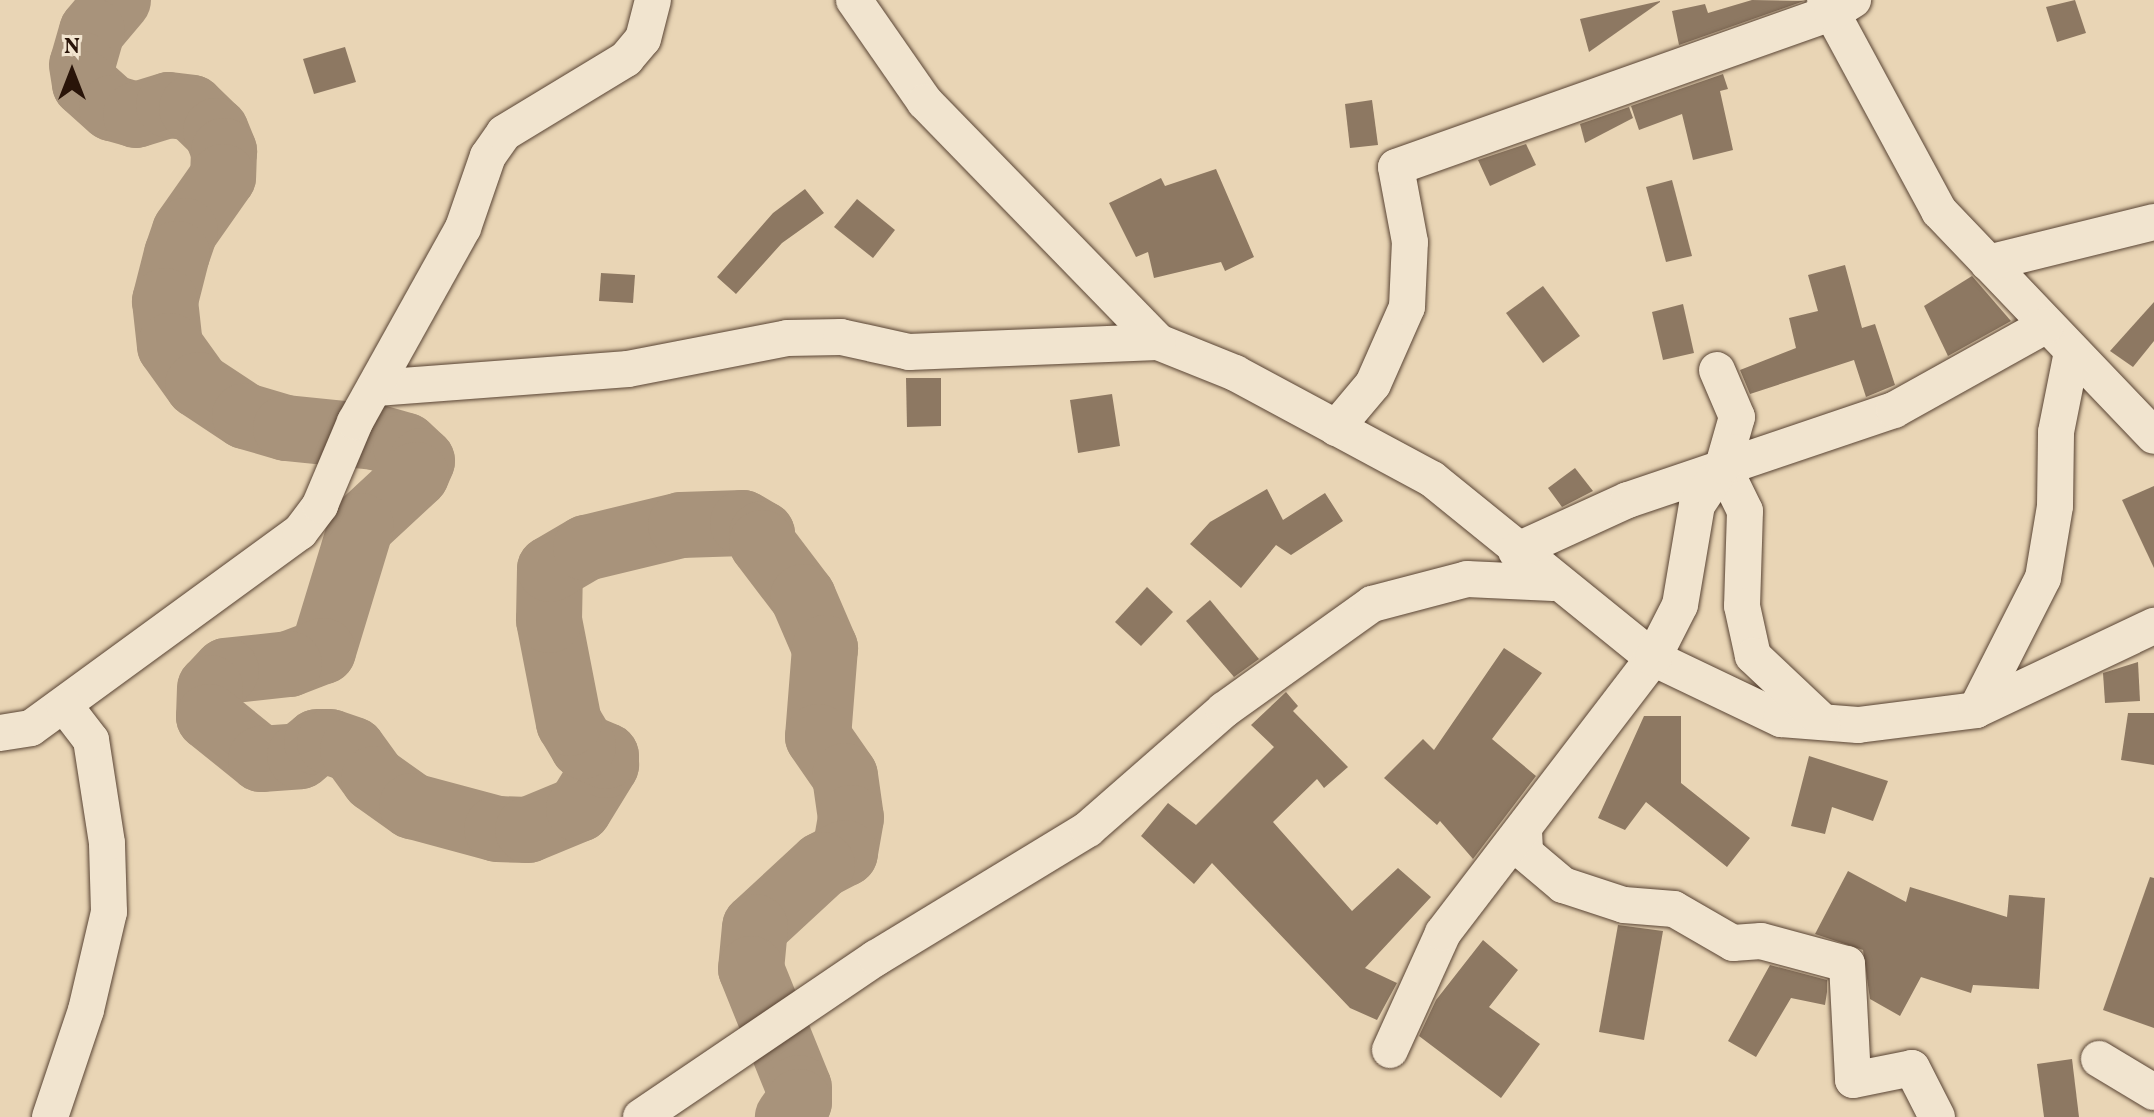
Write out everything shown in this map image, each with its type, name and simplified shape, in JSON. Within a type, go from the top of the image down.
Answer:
[{"type":"street","points":[[0,733],[31,728],[300,532],[320,505],[349,434],[463,228],[488,156],[504,133],[626,59],[643,39],[653,0]]},
{"type":"street","points":[[854,0],[925,102],[1158,342],[1336,428],[1432,479],[1553,583],[1653,658],[1781,719],[1858,725],[1976,710],[2154,626]]},
{"type":"street","points":[[1336,428],[1373,384],[1407,307],[1410,242],[1396,167],[1837,4],[1939,211],[2045,326],[2154,436]]},
{"type":"street","points":[[1988,263],[2154,222]]},
{"type":"street","points":[[1516,551],[1628,500],[1894,410],[2045,326]]},
{"type":"street","points":[[376,388],[628,369],[787,338],[841,337],[909,352],[1158,342]]},
{"type":"street","points":[[1976,710],[2043,578],[2055,506],[2056,432],[2072,352]]},
{"type":"street","points":[[1390,1050],[1443,933],[1524,831],[1653,658],[1680,605],[1697,505],[1723,466],[1737,417],[1717,370]]},
{"type":"street","points":[[1723,466],[1745,511],[1742,606],[1753,656],[1823,722]]},
{"type":"street","points":[[641,1117],[777,1025],[1088,829],[1224,710],[1372,604],[1467,579],[1553,583]]},
{"type":"street","points":[[50,1117],[86,1010],[109,912],[107,843],[91,740],[64,705]]},
{"type":"street","points":[[1524,831],[1525,853],[1563,885],[1624,905],[1674,909],[1733,943],[1761,941],[1847,964],[1853,1080],[1912,1068],[1937,1117]]},
{"type":"street","points":[[2099,1059],[2154,1092]]},
{"type":"building","points":[[1752,0],[1804,1],[1679,45],[1672,11],[1705,4],[1708,13]]},
{"type":"building","points":[[2075,0],[2086,33],[2057,42],[2046,7]]},
{"type":"building","points":[[1660,2],[1589,52],[1580,19]]},
{"type":"building","points":[[345,47],[356,82],[314,94],[303,59]]},
{"type":"building","points":[[1723,74],[1728,89],[1720,91],[1733,150],[1693,160],[1682,114],[1639,130],[1631,106]]},
{"type":"building","points":[[1372,100],[1378,145],[1350,148],[1345,104]]},
{"type":"building","points":[[1629,107],[1633,118],[1585,143],[1580,124]]},
{"type":"building","points":[[1526,144],[1536,165],[1490,186],[1478,160]]},
{"type":"building","points":[[1216,169],[1254,257],[1225,271],[1221,262],[1154,278],[1148,252],[1136,257],[1109,203],[1161,178],[1165,186]]},
{"type":"building","points":[[1672,180],[1692,256],[1666,262],[1646,187]]},
{"type":"building","points":[[805,189],[824,213],[782,243],[736,294],[717,277],[773,213]]},
{"type":"building","points":[[857,199],[895,230],[873,258],[834,227]]},
{"type":"building","points":[[1845,265],[1862,328],[1875,324],[1895,385],[1866,397],[1854,360],[1750,394],[1740,370],[1796,348],[1789,318],[1818,311],[1808,275]]},
{"type":"building","points":[[601,273],[635,275],[633,303],[599,301]]},
{"type":"building","points":[[1972,276],[2011,321],[1948,356],[1924,306]]},
{"type":"building","points":[[1543,286],[1580,336],[1543,363],[1506,313]]},
{"type":"building","points":[[2154,302],[2154,341],[2133,367],[2110,351]]},
{"type":"building","points":[[1683,304],[1694,353],[1663,360],[1652,312]]},
{"type":"building","points":[[906,378],[941,378],[941,426],[907,427]]},
{"type":"building","points":[[1112,394],[1120,446],[1078,453],[1070,400]]},
{"type":"building","points":[[1575,468],[1593,491],[1562,507],[1548,488]]},
{"type":"building","points":[[2154,486],[2154,568],[2122,500]]},
{"type":"building","points":[[1267,489],[1283,520],[1325,493],[1343,521],[1291,555],[1276,545],[1241,588],[1190,544],[1210,522]]},
{"type":"building","points":[[1147,587],[1173,612],[1141,646],[1115,622]]},
{"type":"building","points":[[1210,600],[1259,659],[1234,677],[1186,621]]},
{"type":"building","points":[[1504,648],[1542,673],[1492,739],[1536,776],[1473,859],[1440,821],[1437,825],[1384,778],[1423,739],[1434,750]]},
{"type":"building","points":[[2138,662],[2140,701],[2105,703],[2103,673]]},
{"type":"building","points":[[1286,692],[1298,706],[1293,711],[1348,767],[1324,788],[1317,779],[1273,822],[1352,911],[1398,868],[1431,897],[1365,968],[1397,983],[1377,1020],[1350,1008],[1212,863],[1194,884],[1141,836],[1168,803],[1196,825],[1274,747],[1251,725]]},
{"type":"building","points":[[2128,713],[2154,713],[2154,765],[2121,760]]},
{"type":"building","points":[[1644,716],[1681,716],[1681,783],[1750,838],[1727,867],[1646,802],[1625,830],[1598,818]]},
{"type":"building","points":[[1809,756],[1888,781],[1873,821],[1832,807],[1825,834],[1791,826]]},
{"type":"building","points":[[1848,871],[1906,902],[1910,887],[2007,917],[2009,895],[2045,898],[2039,989],[1973,985],[1971,993],[1921,977],[1900,1016],[1870,999],[1863,950],[1815,934]]},
{"type":"building","points":[[2150,877],[2154,878],[2154,1028],[2103,1010]]},
{"type":"building","points":[[1618,925],[1663,931],[1644,1040],[1599,1032]]},
{"type":"building","points":[[1483,940],[1518,970],[1489,1007],[1540,1044],[1501,1098],[1419,1036],[1436,1000]]},
{"type":"building","points":[[1770,965],[1827,980],[1827,992],[1825,1005],[1791,998],[1756,1057],[1728,1041]]},
{"type":"building","points":[[2072,1059],[2079,1117],[2044,1117],[2037,1064]]},
{"type":"waterway","points":[[118,0],[92,31],[82,65],[85,84],[112,108],[136,115],[169,105],[192,108],[216,131],[224,151],[223,177],[185,231],[177,254],[165,301],[170,346],[198,385],[245,416],[286,428],[375,437],[406,446],[422,461],[416,475],[361,526],[323,651],[289,664],[226,671],[210,688],[209,717],[261,759],[300,756],[317,742],[330,742],[353,750],[374,779],[412,806],[497,829],[528,830],[579,809],[606,765],[606,756],[583,746],[569,723],[549,620],[550,569],[586,548],[681,525],[743,523],[762,534],[762,543],[803,597],[825,648],[818,737],[845,776],[851,818],[845,853],[822,865],[755,927],[751,969],[799,1088],[799,1102],[788,1117]]}]
